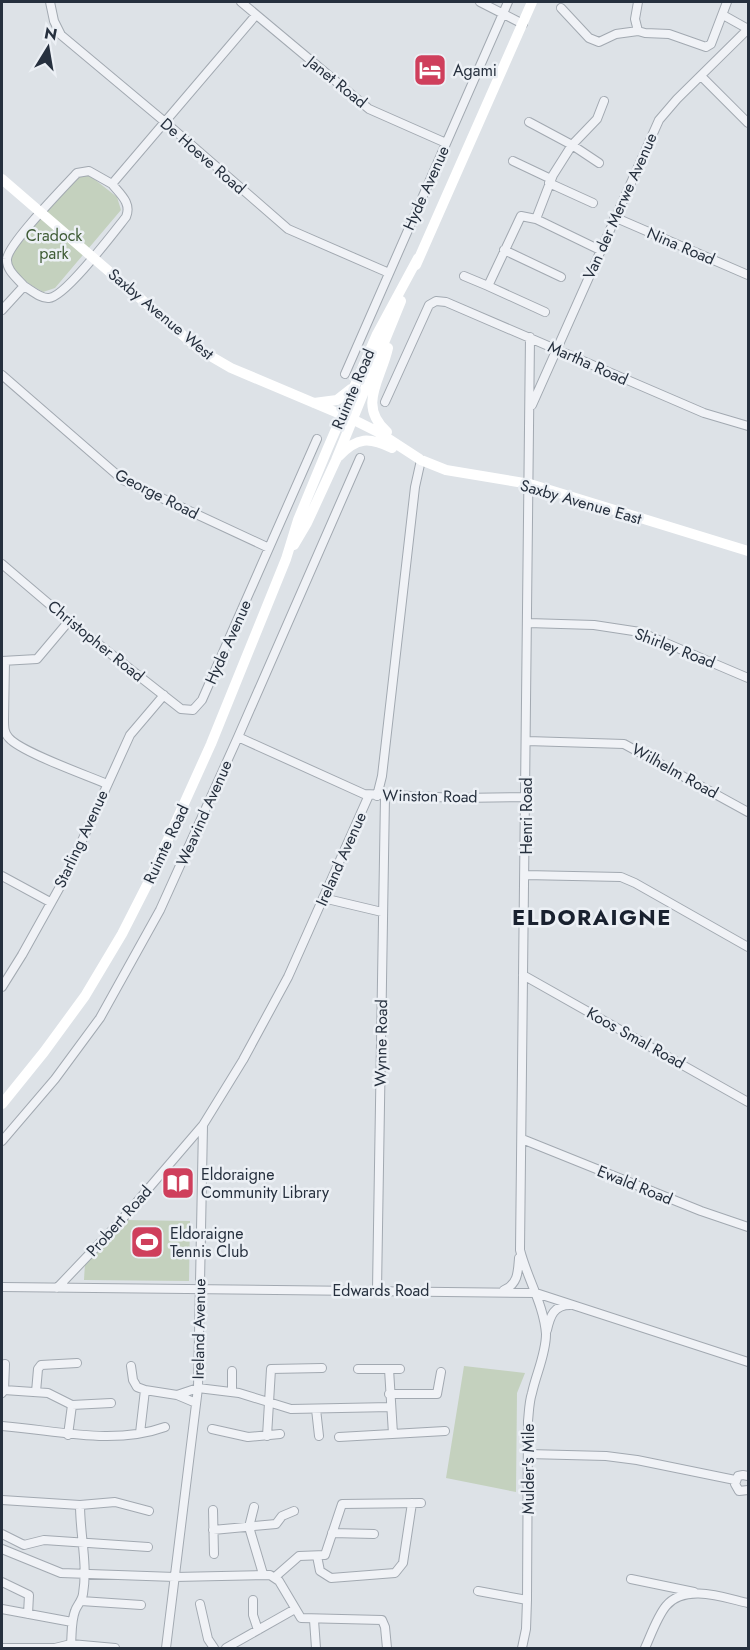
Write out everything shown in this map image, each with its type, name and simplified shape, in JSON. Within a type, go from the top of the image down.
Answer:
[{"type":"main road","name":"Ruimte Road","points":[[2,1104],[73,1014],[122,934],[168,842],[286,559],[298,520],[387,338],[418,258],[532,2]]},
{"type":"main road","name":"Saxby Avenue West","points":[[2,179],[207,355],[231,368],[347,417]]},
{"type":"main road","name":"Ruimte Road","points":[[286,559],[308,523],[336,460],[359,378],[377,334],[418,258]]},
{"type":"main road","points":[[387,338],[386,358],[371,403],[373,414],[378,424],[419,459]]},
{"type":"main road","points":[[314,403],[339,399],[350,391],[359,378]]},
{"type":"main road","name":"Saxby Avenue East","points":[[347,417],[378,432],[419,459],[462,474],[530,484],[748,551]]},
{"type":"main road","points":[[336,460],[346,449],[366,440],[378,441],[419,459]]},
{"type":"street","name":"De Hoeve Road","points":[[50,2],[54,21],[61,36],[165,122],[288,229],[389,273]]},
{"type":"street","name":"Janet Road","points":[[241,2],[369,109],[446,143]]},
{"type":"street","points":[[480,2],[523,24]]},
{"type":"street","name":"Hyde Avenue","points":[[345,374],[508,2]]},
{"type":"street","points":[[638,2],[635,19],[638,31]]},
{"type":"street","points":[[561,8],[589,38],[595,41],[602,42],[616,34],[638,31],[669,34],[699,46],[708,47],[727,2]]},
{"type":"street","points":[[112,184],[256,15]]},
{"type":"street","points":[[723,15],[748,29]]},
{"type":"street","name":"Van der Merwe Avenue","points":[[530,409],[659,120],[677,99],[748,29]]},
{"type":"street","points":[[701,76],[748,123]]},
{"type":"street","points":[[536,219],[550,181],[573,145],[591,126],[604,101]]},
{"type":"street","points":[[529,122],[573,145],[599,163]]},
{"type":"street","points":[[513,161],[593,203]]},
{"type":"street","points":[[89,171],[112,184],[125,199],[128,211],[126,217],[62,292],[54,297],[45,298],[24,286],[9,269],[7,259],[10,250],[41,212],[77,172],[89,171]]},
{"type":"street","points":[[488,286],[521,216],[536,219],[600,250]]},
{"type":"street","name":"Nina Road","points":[[614,217],[748,275]]},
{"type":"street","points":[[504,250],[561,276]]},
{"type":"street","points":[[464,276],[545,312]]},
{"type":"street","points":[[2,310],[24,286]]},
{"type":"street","name":"Martha Road","points":[[385,402],[429,305],[436,301],[447,302],[704,413],[748,426]]},
{"type":"street","name":"Henri Road","points":[[530,337],[520,1250],[526,1273],[536,1293]]},
{"type":"street","name":"George Road","points":[[2,375],[123,480],[269,548]]},
{"type":"street","name":"Hyde Avenue","points":[[193,710],[202,700],[316,439]]},
{"type":"street","name":"Weavind Avenue","points":[[2,1141],[55,1079],[100,1018],[160,910],[360,458]]},
{"type":"street","name":"Ireland Avenue","points":[[166,1648],[198,1388],[203,1125],[243,1060],[288,977],[323,898],[377,796],[382,776],[419,459]]},
{"type":"street","name":"Christopher Road","points":[[2,564],[69,621],[181,709],[193,710]]},
{"type":"street","points":[[69,621],[37,659],[3,661],[4,720],[7,736],[19,746],[107,784]]},
{"type":"street","name":"Shirley Road","points":[[528,623],[594,625],[640,632],[748,678]]},
{"type":"street","name":"Starling Avenue","points":[[2,987],[22,955],[80,846],[130,735],[164,695]]},
{"type":"street","name":"Winston Road","points":[[238,737],[355,791],[377,796],[525,797]]},
{"type":"street","name":"Wilhelm Road","points":[[527,741],[628,745],[748,812]]},
{"type":"street","name":"Wynne Road","points":[[376,1290],[382,912],[377,796]]},
{"type":"street","points":[[525,875],[621,877],[748,947]]},
{"type":"street","points":[[2,876],[50,902]]},
{"type":"street","points":[[323,898],[382,912]]},
{"type":"street","name":"Koos Smal Road","points":[[523,975],[748,1102]]},
{"type":"street","name":"Probert Road","points":[[57,1288],[118,1224],[203,1125]]},
{"type":"street","name":"Ewald Road","points":[[522,1139],[701,1211],[748,1227]]},
{"type":"street","points":[[503,1291],[511,1287],[516,1279],[520,1250]]},
{"type":"street","name":"Edwards Road","points":[[2,1287],[536,1293],[748,1362]]},
{"type":"street","name":"Mulder's Mile","points":[[522,1648],[526,1629],[527,1600],[530,1397],[546,1334],[536,1293]]},
{"type":"street","points":[[546,1334],[554,1310],[562,1305],[574,1305]]},
{"type":"street","points":[[36,1392],[38,1369],[41,1365],[77,1363]]},
{"type":"street","points":[[5,1364],[3,1391],[52,1395],[72,1405],[111,1402]]},
{"type":"street","points":[[131,1366],[134,1384],[145,1390],[177,1395],[196,1403]]},
{"type":"street","points":[[267,1436],[271,1369],[322,1368]]},
{"type":"street","points":[[358,1369],[400,1369]]},
{"type":"street","points":[[389,1369],[393,1434]]},
{"type":"street","points":[[232,1371],[232,1392]]},
{"type":"street","points":[[389,1394],[437,1394],[441,1372]]},
{"type":"street","points":[[177,1395],[198,1388],[232,1392],[291,1409],[391,1407]]},
{"type":"street","points":[[140,1433],[145,1390]]},
{"type":"street","points":[[68,1435],[72,1405]]},
{"type":"street","points":[[316,1409],[319,1436]]},
{"type":"street","points":[[2,1426],[68,1435],[104,1436],[165,1428]]},
{"type":"street","points":[[212,1429],[248,1437],[280,1434]]},
{"type":"street","points":[[339,1437],[445,1431]]},
{"type":"street","points":[[528,1454],[606,1456],[735,1480]]},
{"type":"street","points":[[735,1480],[740,1475],[748,1476]]},
{"type":"street","points":[[735,1480],[737,1489],[742,1492],[748,1490]]},
{"type":"street","points":[[2,1500],[80,1505],[115,1502],[149,1511]]},
{"type":"street","points":[[275,1577],[299,1556],[325,1555],[342,1504],[417,1503],[403,1563],[395,1573],[331,1578],[320,1571],[317,1556]]},
{"type":"street","points":[[71,1644],[72,1622],[76,1608],[81,1601],[84,1575],[80,1505]]},
{"type":"street","points":[[254,1507],[249,1527],[263,1574]]},
{"type":"street","points":[[213,1510],[214,1554]]},
{"type":"street","points":[[213,1530],[276,1524],[282,1516],[294,1511]]},
{"type":"street","points":[[332,1533],[374,1534]]},
{"type":"street","points":[[2,1534],[24,1545],[44,1540],[148,1547]]},
{"type":"street","points":[[2,1549],[53,1571],[84,1575],[175,1577],[263,1574],[275,1577],[301,1618],[314,1620],[381,1619],[385,1624],[387,1648]]},
{"type":"street","points":[[631,1580],[748,1603]]},
{"type":"street","points":[[2,1582],[29,1595],[28,1614]]},
{"type":"street","points":[[478,1592],[527,1600]]},
{"type":"street","points":[[645,1648],[668,1604],[676,1598],[699,1593]]},
{"type":"street","points":[[253,1600],[253,1615],[258,1629]]},
{"type":"street","points":[[81,1601],[141,1605]]},
{"type":"street","points":[[200,1604],[208,1640],[214,1648]]},
{"type":"street","points":[[2,1609],[72,1622]]},
{"type":"street","points":[[226,1648],[295,1609]]},
{"type":"street","points":[[314,1620],[316,1648]]},
{"type":"street","points":[[2,1648],[56,1648],[71,1644],[115,1648]]},
{"type":"green space","name":"Cradock park","points":[[89,175],[117,197],[121,210],[55,288],[43,292],[19,276],[12,265],[11,250],[76,177]]},
{"type":"green space","name":"Eldoraigne Tennis Club","points":[[124,1220],[190,1221],[189,1281],[84,1280],[85,1263]]},
{"type":"green space","points":[[464,1366],[525,1373],[517,1393],[516,1492],[446,1478]]},
{"type":"place","name":"Agami","points":[[430,70]]},
{"type":"place","name":"Eldoraigne Community Library","points":[[178,1183]]},
{"type":"place","name":"Eldoraigne Tennis Club","points":[[147,1242]]},
{"type":"district","name":"ELDORAIGNE","points":[[592,917]]}]
